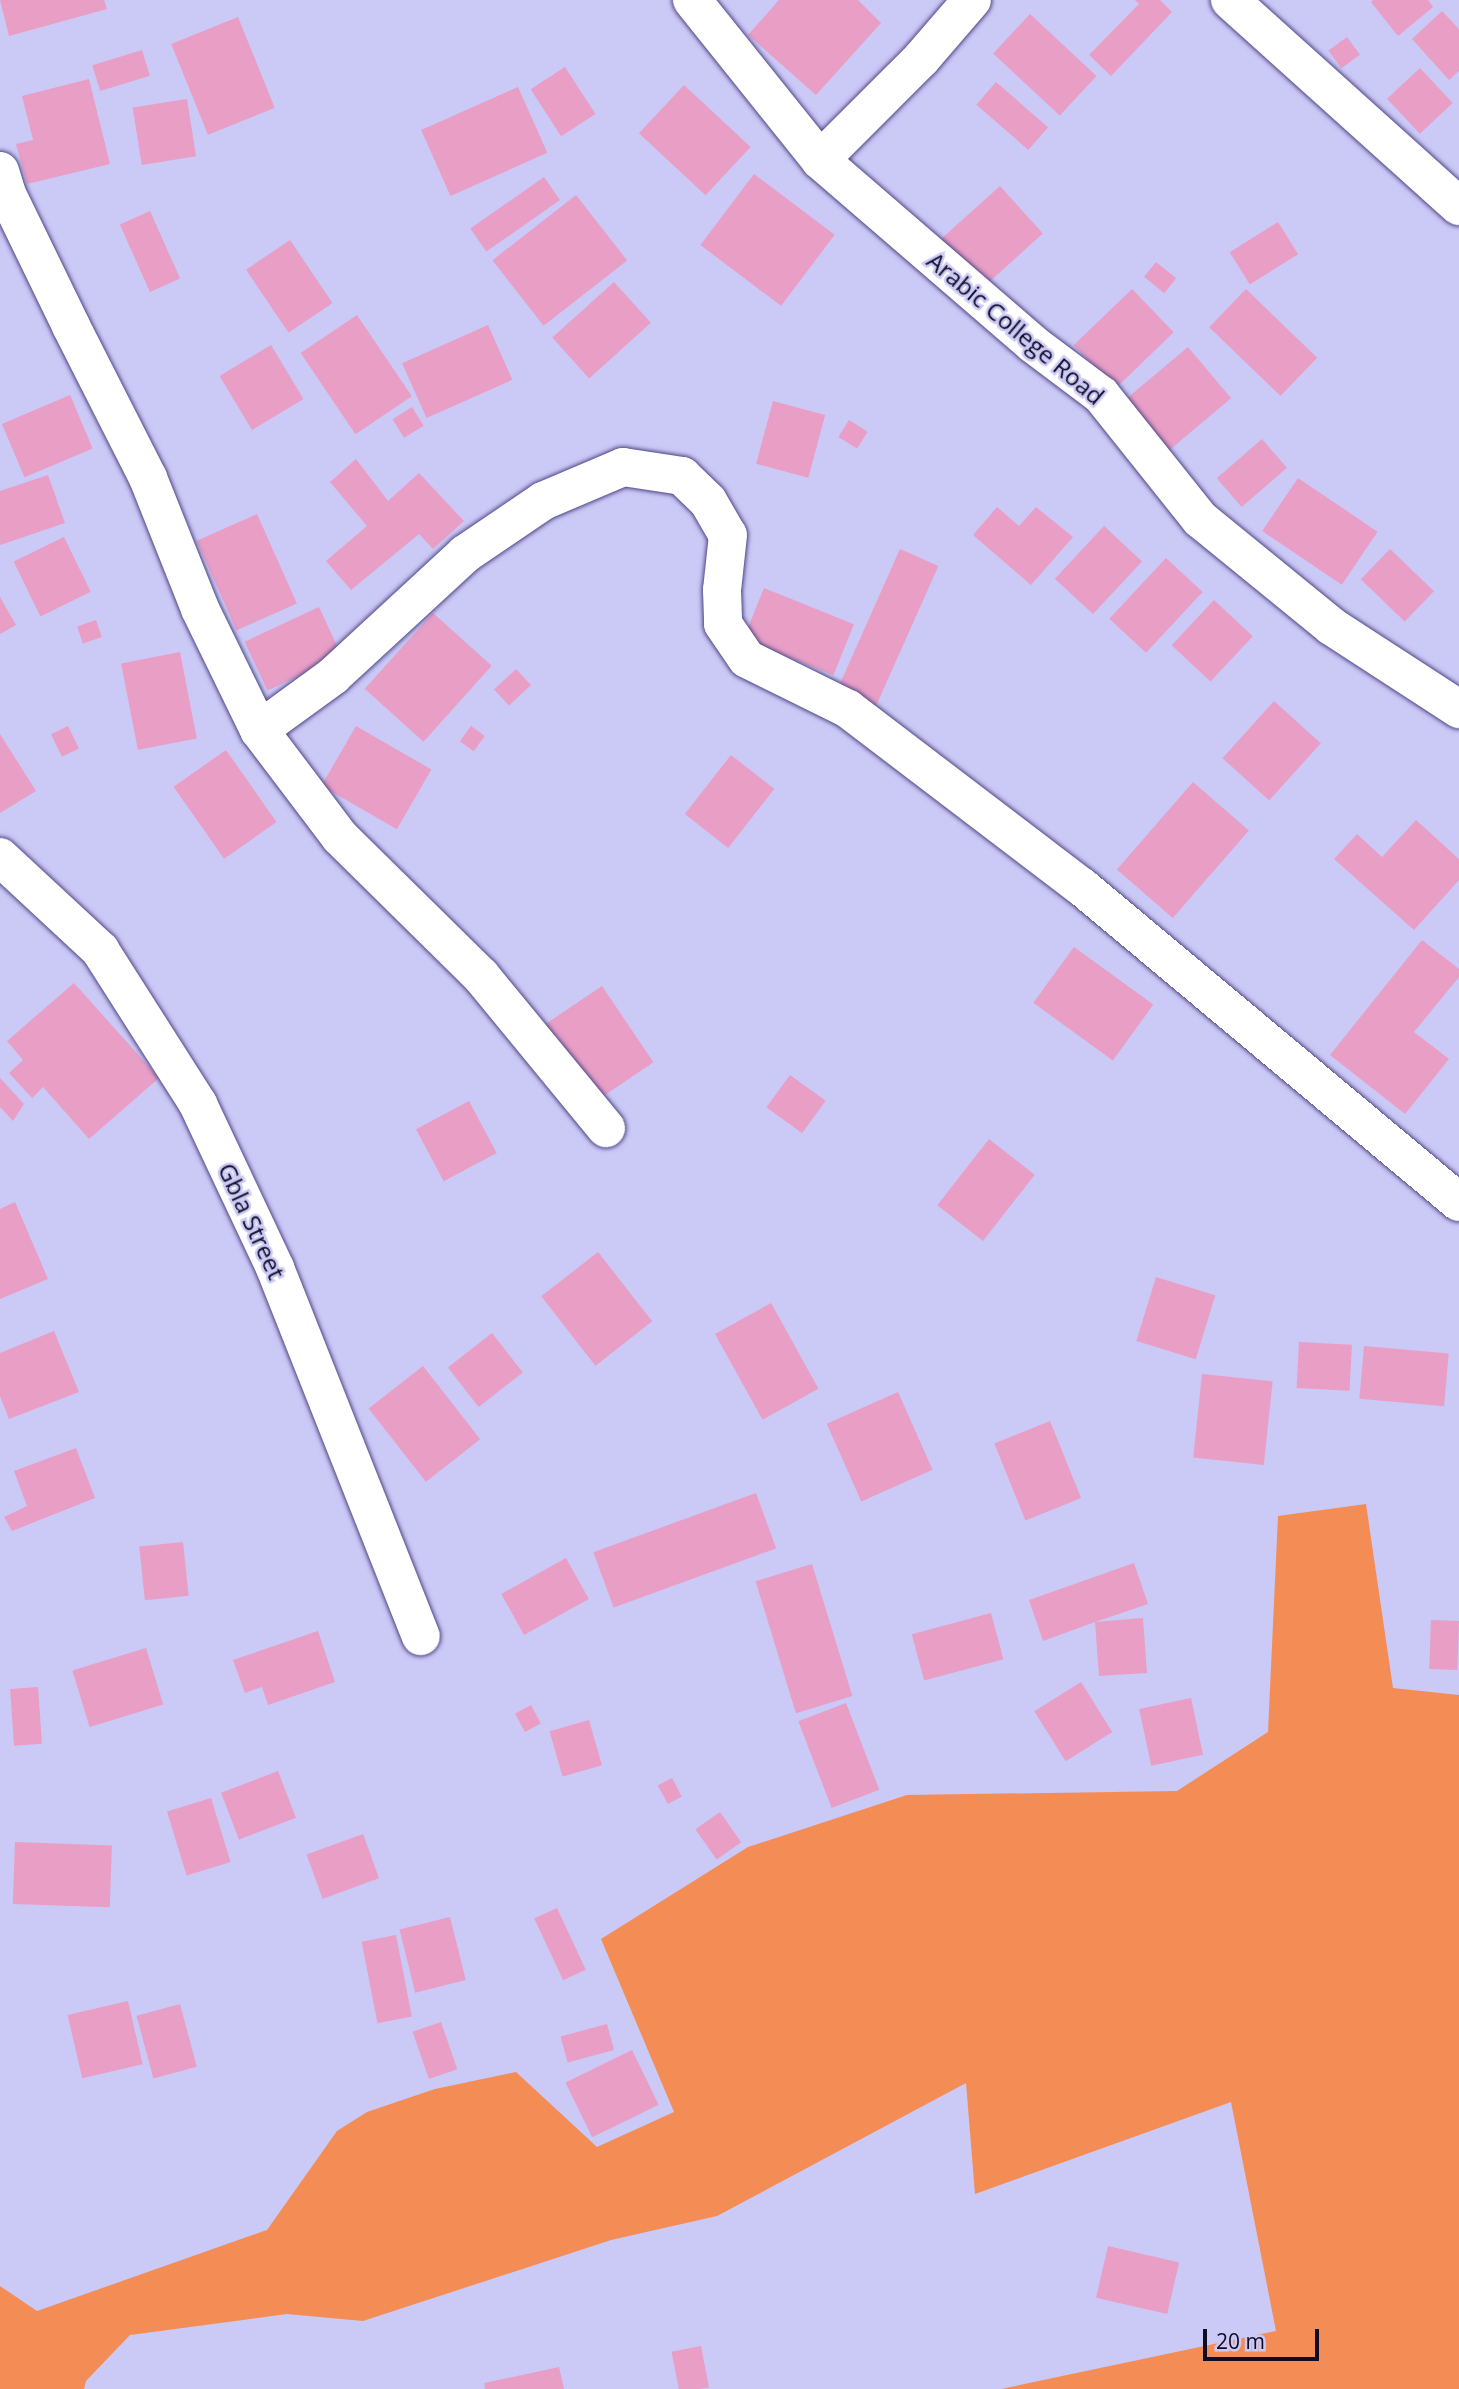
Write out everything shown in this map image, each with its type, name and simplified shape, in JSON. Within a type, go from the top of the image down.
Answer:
[{"type":"street","name":"Arabic College Road","points":[[692,0],[820,160],[1033,344],[1101,395],[1200,519],[1256,568],[1331,626],[1459,709]]},
{"type":"street","points":[[820,160],[921,59],[972,0]]},
{"type":"street","points":[[1230,0],[1459,206]]},
{"type":"street","points":[[0,171],[8,194],[71,326],[148,478],[200,609],[259,730],[340,837],[481,976],[606,1128]]},
{"type":"street","points":[[259,730],[334,676],[465,554],[543,501],[623,467],[682,476],[708,501],[728,535],[722,590],[723,624],[747,659],[848,709],[1072,879],[1459,1202]]},
{"type":"street","name":"Gbla Street","points":[[0,858],[100,950],[198,1104],[275,1268],[421,1636]]},
{"type":"shaded area","points":[[1366,1504],[1393,1688],[1459,1695],[1459,2389],[1001,2389],[1276,2331],[1231,2102],[975,2194],[966,2083],[717,2216],[611,2240],[363,2321],[287,2314],[130,2335],[86,2381],[84,2389],[0,2389],[0,2286],[37,2311],[267,2230],[337,2131],[367,2112],[435,2089],[516,2072],[597,2147],[674,2112],[601,1939],[748,1847],[907,1795],[1177,1791],[1268,1732],[1278,1516]]},
{"type":"building","points":[[0,0],[104,0],[107,9],[9,36]]},
{"type":"building","points":[[779,0],[858,0],[881,23],[816,95],[748,35]]},
{"type":"building","points":[[1135,0],[1160,0],[1172,12],[1111,76],[1089,55],[1139,4]]},
{"type":"building","points":[[1428,0],[1433,7],[1398,36],[1371,2]]},
{"type":"building","points":[[1442,11],[1459,29],[1459,71],[1449,80],[1412,39]]},
{"type":"building","points":[[1030,14],[1097,76],[1060,116],[993,53]]},
{"type":"building","points":[[238,17],[275,108],[208,135],[171,44]]},
{"type":"building","points":[[1347,37],[1360,55],[1341,68],[1328,51]]},
{"type":"building","points":[[142,50],[150,76],[100,91],[92,65]]},
{"type":"building","points":[[565,67],[595,114],[561,136],[531,89]]},
{"type":"building","points":[[1420,68],[1453,103],[1420,134],[1387,99]]},
{"type":"building","points":[[89,79],[110,164],[27,184],[16,144],[33,140],[22,96]]},
{"type":"building","points":[[996,82],[1048,127],[1028,150],[976,105]]},
{"type":"building","points":[[684,85],[751,147],[706,195],[639,133]]},
{"type":"building","points":[[518,87],[547,153],[450,196],[421,130]]},
{"type":"building","points":[[187,99],[196,156],[142,165],[133,108]]},
{"type":"building","points":[[754,174],[835,235],[781,306],[700,245]]},
{"type":"building","points":[[544,177],[560,200],[486,252],[470,229]]},
{"type":"building","points":[[1000,186],[1043,234],[979,291],[936,244]]},
{"type":"building","points":[[576,195],[627,260],[544,326],[492,260]]},
{"type":"building","points":[[150,211],[180,279],[150,292],[120,224]]},
{"type":"building","points":[[1278,222],[1298,254],[1250,284],[1230,252]]},
{"type":"building","points":[[290,240],[332,303],[289,333],[246,270]]},
{"type":"building","points":[[1156,262],[1176,278],[1164,293],[1144,277]]},
{"type":"building","points":[[614,282],[651,323],[589,378],[552,338]]},
{"type":"building","points":[[1132,289],[1174,332],[1115,388],[1074,345]]},
{"type":"building","points":[[1246,289],[1317,358],[1280,396],[1209,327]]},
{"type":"building","points":[[357,315],[412,396],[355,434],[301,353]]},
{"type":"building","points":[[488,325],[512,380],[427,418],[402,363]]},
{"type":"building","points":[[271,345],[303,399],[252,430],[220,376]]},
{"type":"building","points":[[1188,347],[1231,398],[1168,451],[1125,400]]},
{"type":"building","points":[[70,395],[93,448],[25,477],[2,424]]},
{"type":"building","points":[[773,401],[825,415],[808,478],[756,464]]},
{"type":"building","points":[[412,407],[424,426],[404,438],[392,419]]},
{"type":"building","points":[[849,420],[868,432],[857,449],[838,437]]},
{"type":"building","points":[[1262,439],[1287,468],[1242,507],[1217,478]]},
{"type":"building","points":[[356,459],[388,501],[419,473],[464,521],[433,549],[419,534],[351,590],[326,561],[367,526],[330,482]]},
{"type":"building","points":[[48,475],[65,523],[0,545],[0,491]]},
{"type":"building","points":[[1298,478],[1378,532],[1342,585],[1262,531]]},
{"type":"building","points":[[997,507],[1019,526],[1036,507],[1073,537],[1031,585],[973,535]]},
{"type":"building","points":[[257,514],[297,604],[237,630],[197,541]]},
{"type":"building","points":[[1104,526],[1142,561],[1093,614],[1055,579]]},
{"type":"building","points":[[64,537],[91,592],[40,616],[14,562]]},
{"type":"building","points":[[900,549],[938,566],[876,706],[838,689]]},
{"type":"building","points":[[1390,549],[1434,591],[1405,622],[1361,579]]},
{"type":"building","points":[[1166,558],[1203,592],[1146,653],[1109,619]]},
{"type":"building","points":[[764,588],[854,624],[833,675],[743,639]]},
{"type":"building","points":[[0,597],[16,625],[0,634]]},
{"type":"building","points":[[1214,600],[1253,636],[1210,681],[1172,645]]},
{"type":"building","points":[[319,607],[342,656],[268,691],[245,642]]},
{"type":"building","points":[[433,613],[492,666],[423,742],[365,689]]},
{"type":"building","points":[[96,620],[102,637],[83,644],[77,627]]},
{"type":"building","points":[[180,652],[197,738],[138,750],[121,663]]},
{"type":"building","points":[[516,669],[531,685],[509,706],[494,689]]},
{"type":"building","points":[[1274,701],[1321,743],[1269,800],[1222,758]]},
{"type":"building","points":[[68,726],[79,748],[62,757],[51,734]]},
{"type":"building","points":[[356,726],[431,770],[397,829],[322,786]]},
{"type":"building","points":[[471,726],[485,736],[474,751],[460,741]]},
{"type":"building","points":[[0,734],[36,791],[0,813]]},
{"type":"building","points":[[226,750],[276,822],[224,859],[174,787]]},
{"type":"building","points":[[731,755],[774,789],[728,848],[685,814]]},
{"type":"building","points":[[1193,782],[1249,831],[1173,918],[1117,870]]},
{"type":"building","points":[[1416,820],[1459,859],[1459,880],[1414,930],[1334,859],[1357,834],[1382,857]]},
{"type":"building","points":[[1422,940],[1459,969],[1459,977],[1414,1032],[1449,1059],[1405,1114],[1330,1055]]},
{"type":"building","points":[[1074,947],[1153,1005],[1113,1060],[1033,1003]]},
{"type":"building","points":[[74,983],[159,1078],[89,1139],[43,1087],[32,1098],[9,1073],[23,1060],[7,1041]]},
{"type":"building","points":[[602,986],[653,1062],[594,1103],[542,1026]]},
{"type":"building","points":[[790,1075],[826,1101],[802,1133],[766,1107]]},
{"type":"building","points":[[0,1078],[24,1104],[13,1121],[0,1107]]},
{"type":"building","points":[[469,1101],[497,1153],[444,1181],[416,1129]]},
{"type":"building","points":[[989,1139],[1035,1175],[983,1241],[937,1205]]},
{"type":"building","points":[[15,1202],[48,1279],[0,1299],[0,1209]]},
{"type":"building","points":[[598,1252],[652,1321],[595,1366],[541,1296]]},
{"type":"building","points":[[1156,1277],[1215,1295],[1196,1359],[1136,1341]]},
{"type":"building","points":[[771,1303],[819,1389],[763,1420],[715,1334]]},
{"type":"building","points":[[54,1331],[79,1392],[9,1419],[0,1396],[0,1353]]},
{"type":"building","points":[[492,1333],[523,1372],[479,1407],[448,1367]]},
{"type":"building","points":[[1299,1342],[1352,1345],[1350,1391],[1297,1388]]},
{"type":"building","points":[[1364,1346],[1449,1353],[1444,1406],[1359,1399]]},
{"type":"building","points":[[423,1366],[480,1439],[426,1482],[369,1408]]},
{"type":"building","points":[[1202,1374],[1273,1381],[1264,1465],[1193,1458]]},
{"type":"building","points":[[898,1392],[933,1470],[861,1501],[827,1424]]},
{"type":"building","points":[[1050,1421],[1081,1498],[1025,1520],[994,1443]]},
{"type":"building","points":[[76,1448],[95,1498],[12,1531],[4,1517],[27,1506],[14,1471]]},
{"type":"building","points":[[756,1493],[776,1548],[614,1608],[593,1552]]},
{"type":"building","points":[[183,1542],[189,1596],[145,1600],[139,1547]]},
{"type":"building","points":[[566,1558],[589,1599],[524,1635],[501,1594]]},
{"type":"building","points":[[1134,1563],[1148,1604],[1043,1641],[1029,1600]]},
{"type":"building","points":[[812,1564],[852,1696],[796,1713],[756,1581]]},
{"type":"building","points":[[991,1613],[1003,1659],[924,1681],[912,1634]]},
{"type":"building","points":[[1143,1618],[1147,1673],[1099,1676],[1095,1622]]},
{"type":"building","points":[[1431,1620],[1459,1621],[1457,1670],[1429,1669]]},
{"type":"building","points":[[318,1631],[335,1682],[268,1705],[262,1687],[245,1693],[233,1660]]},
{"type":"building","points":[[146,1648],[163,1704],[90,1727],[72,1671]]},
{"type":"building","points":[[1081,1682],[1112,1732],[1066,1761],[1034,1711]]},
{"type":"building","points":[[38,1687],[42,1744],[14,1746],[10,1689]]},
{"type":"building","points":[[1191,1698],[1203,1755],[1151,1766],[1139,1709]]},
{"type":"building","points":[[846,1703],[879,1790],[832,1808],[798,1721]]},
{"type":"building","points":[[531,1705],[541,1724],[525,1732],[515,1713]]},
{"type":"building","points":[[589,1720],[602,1765],[563,1776],[550,1731]]},
{"type":"building","points":[[278,1771],[296,1818],[239,1840],[221,1793]]},
{"type":"building","points":[[672,1778],[682,1797],[668,1804],[658,1786]]},
{"type":"building","points":[[211,1798],[231,1862],[187,1876],[167,1811]]},
{"type":"building","points":[[720,1812],[741,1842],[717,1860],[695,1829]]},
{"type":"building","points":[[363,1834],[379,1878],[323,1899],[307,1855]]},
{"type":"building","points":[[15,1842],[112,1845],[110,1907],[13,1904]]},
{"type":"building","points":[[557,1908],[586,1970],[563,1980],[534,1919]]},
{"type":"building","points":[[450,1917],[466,1980],[415,1993],[400,1930]]},
{"type":"building","points":[[396,1935],[412,2016],[377,2023],[362,1942]]},
{"type":"building","points":[[128,2001],[143,2064],[82,2078],[68,2015]]},
{"type":"building","points":[[180,2004],[197,2067],[153,2078],[137,2016]]},
{"type":"building","points":[[441,2022],[457,2069],[429,2079],[413,2032]]},
{"type":"building","points":[[607,2024],[614,2050],[568,2063],[561,2036]]},
{"type":"building","points":[[632,2050],[659,2105],[592,2137],[565,2082]]},
{"type":"building","points":[[1108,2246],[1179,2262],[1167,2314],[1096,2298]]},
{"type":"building","points":[[701,2346],[709,2387],[679,2389],[672,2352]]},
{"type":"building","points":[[559,2367],[564,2389],[485,2389],[484,2383]]}]
